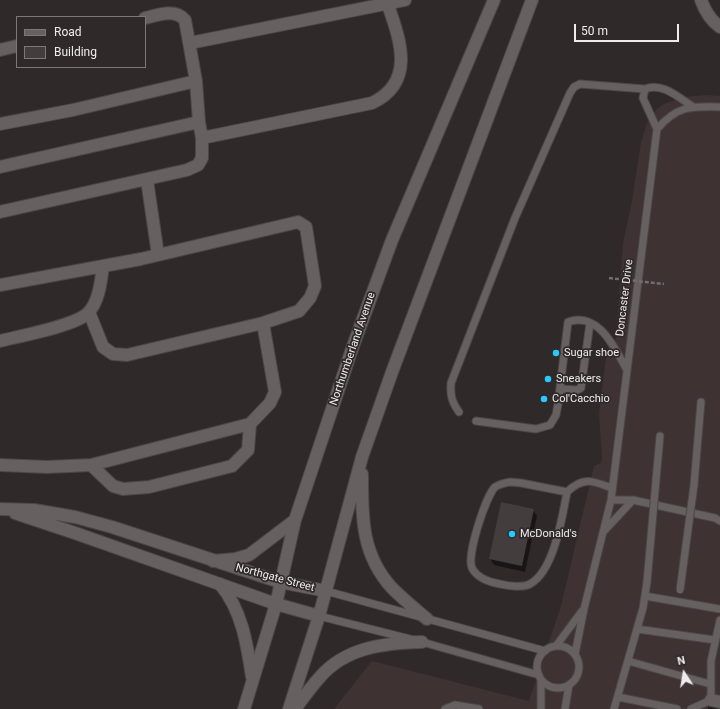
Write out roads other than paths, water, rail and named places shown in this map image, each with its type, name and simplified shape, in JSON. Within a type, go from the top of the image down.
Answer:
[{"type":"street","points":[[190,43],[388,5],[405,0]]},
{"type":"street","name":"Northumberland Avenue","points":[[244,709],[276,604],[295,520],[353,346],[392,240],[494,0]]},
{"type":"street","points":[[289,709],[319,616],[362,457],[433,258],[532,0]]},
{"type":"street","points":[[701,0],[705,11],[714,23],[720,26]]},
{"type":"street","points":[[202,138],[372,103],[385,97],[400,70],[402,55],[401,43],[388,5]]},
{"type":"street","points":[[0,212],[147,180],[187,170],[198,165],[202,158],[202,138],[199,122],[196,81],[185,20],[181,15],[165,13],[146,18]]},
{"type":"street","points":[[0,50],[16,46]]},
{"type":"street","points":[[0,124],[73,110],[196,81]]},
{"type":"street","points":[[0,167],[199,122]]},
{"type":"street","points":[[147,180],[158,255]]},
{"type":"street","points":[[0,285],[158,255],[298,222],[306,228],[315,286],[310,298],[300,311],[263,323],[127,355],[113,354],[103,347],[89,312]]},
{"type":"street","points":[[0,341],[67,324],[89,312],[100,288],[103,266]]},
{"type":"street","points":[[0,465],[47,467],[91,465],[250,424],[270,403],[275,392],[263,323]]},
{"type":"street","points":[[91,465],[113,486],[123,489],[149,487],[232,466],[248,450],[250,424]]},
{"type":"street","points":[[362,457],[362,516],[367,545],[376,567],[392,588],[427,619]]},
{"type":"street","name":"Northgate Street","points":[[2,509],[34,510],[75,517],[112,527],[281,582],[326,591]]},
{"type":"street","name":"Northgate Street","points":[[2,509],[276,604],[319,616]]},
{"type":"street","points":[[212,560],[235,559],[249,555],[295,520]]},
{"type":"street","points":[[220,584],[232,602],[240,619],[246,638],[253,680]]},
{"type":"street","points":[[295,709],[321,676],[342,659],[360,650],[389,643],[422,642]]},
{"type":"lane","points":[[459,412],[452,402],[450,394],[451,384],[515,218],[574,87],[580,84],[645,89],[655,86],[664,88],[692,106]]},
{"type":"lane","points":[[645,89],[643,98],[656,129],[667,117],[678,110],[692,106],[720,107]]},
{"type":"lane","name":"Doncaster Drive","points":[[575,654],[584,609],[611,500],[656,129]]},
{"type":"lane","points":[[476,422],[536,429],[550,425],[556,415],[561,389],[568,322],[575,320],[590,323],[601,329],[608,336],[627,370]]},
{"type":"lane","points":[[561,389],[577,390],[581,388],[590,323]]},
{"type":"lane","points":[[679,602],[694,485],[701,402]]},
{"type":"lane","points":[[614,709],[645,596],[660,436]]},
{"type":"lane","points":[[567,492],[521,483],[502,483],[495,488],[489,497],[471,550],[471,566],[478,576],[504,585],[517,586],[529,584],[539,576],[549,561],[567,492],[575,484],[584,481],[594,482],[612,488]]},
{"type":"lane","points":[[611,500],[632,500],[715,518],[720,521]]},
{"type":"lane","points":[[603,532],[632,500]]},
{"type":"lane","name":"Northgate Street","points":[[326,591],[546,651]]},
{"type":"lane","points":[[645,596],[720,609]]},
{"type":"lane","name":"Doncaster Drive","points":[[556,646],[584,609]]},
{"type":"lane","name":"Northgate Street","points":[[319,616],[422,642],[540,678],[554,688],[561,688],[569,685]]},
{"type":"lane","points":[[691,709],[715,701],[710,684],[715,640],[720,620]]},
{"type":"lane","points":[[637,629],[715,640]]},
{"type":"lane","points":[[541,709],[540,678],[537,666],[539,659],[546,651],[556,646],[568,649],[575,654],[579,665],[577,678],[569,685],[565,709]]},
{"type":"lane","points":[[628,661],[710,684]]},
{"type":"lane","points":[[618,697],[647,706],[677,709]]},
{"type":"lane","points":[[445,709],[455,705],[479,709]]},
{"type":"place","name":"Sugar shoe","points":[[556,353]]},
{"type":"place","name":"Sneakers","points":[[548,379]]},
{"type":"place","name":"Col'Cacchio","points":[[544,399]]},
{"type":"place","name":"McDonald's","points":[[512,534]]}]
